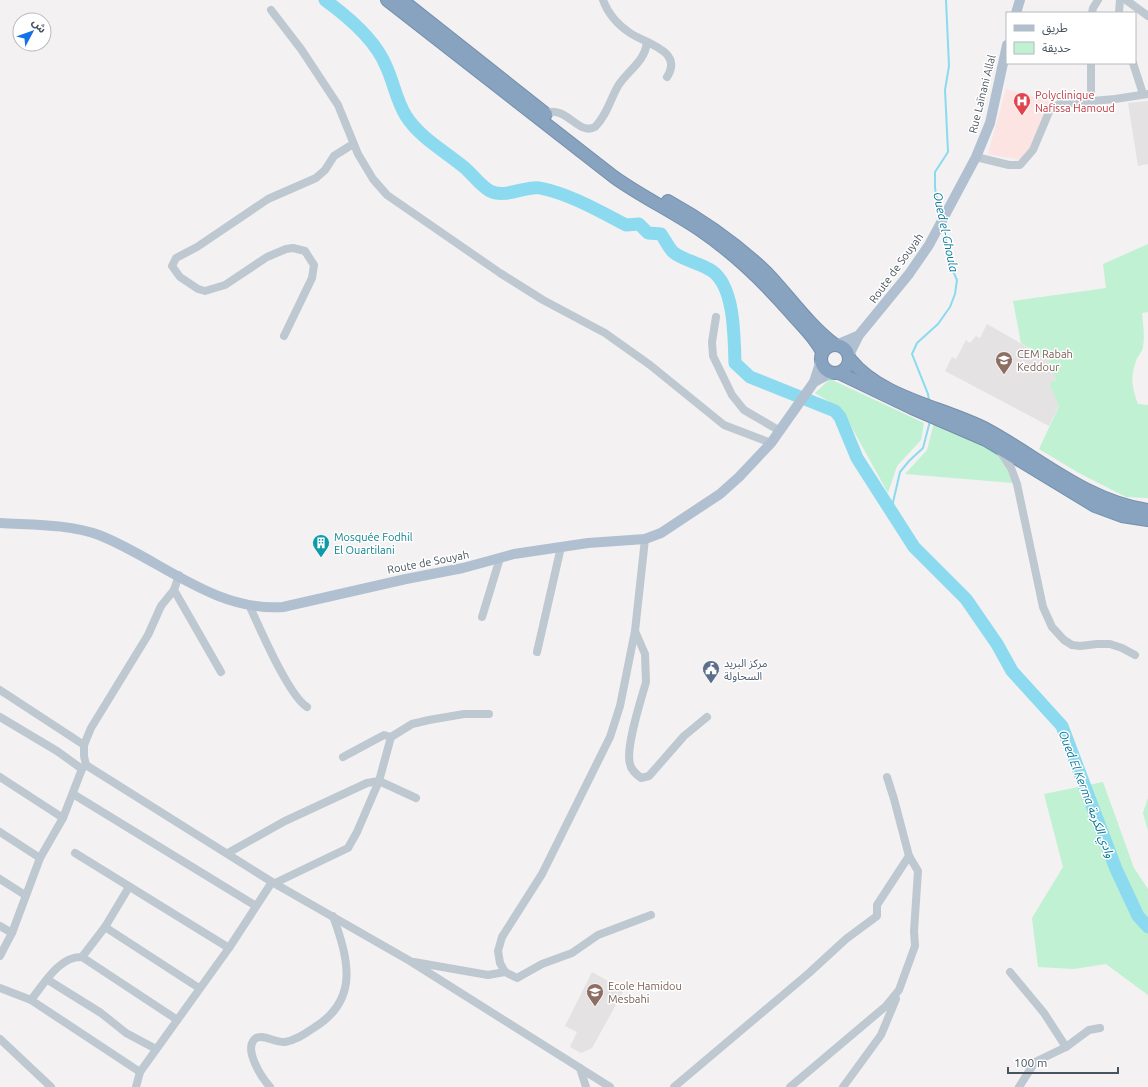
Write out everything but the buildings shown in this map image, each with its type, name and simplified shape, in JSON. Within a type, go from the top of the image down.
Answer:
[{"type":"highway","points":[[387,0],[620,181],[700,230],[726,249],[762,281],[814,338],[822,356],[824,368],[914,405],[986,430],[1098,496],[1124,506],[1148,510]]},
{"type":"highway","points":[[402,0],[630,179],[705,223],[737,246],[767,273],[818,330],[836,344],[845,348],[850,357],[870,377],[914,405]]},
{"type":"highway","points":[[822,356],[827,347],[836,344]]},
{"type":"highway","points":[[835,373],[846,369],[850,357]]},
{"type":"highway","points":[[941,415],[1095,506],[1122,516],[1148,520]]},
{"type":"main road","points":[[1016,12],[1020,0]]},
{"type":"main road","name":"Rue Laïnani Allal","points":[[947,212],[976,157],[990,123],[1006,50]]},
{"type":"main road","name":"Route de Souyah","points":[[850,357],[859,335],[909,274],[938,230],[947,212]]},
{"type":"main road","name":"Route de Souyah","points":[[836,344],[859,335]]},
{"type":"main road","name":"Route de Souyah","points":[[0,523],[86,531],[99,535],[144,556],[216,596],[264,608],[283,606],[400,580],[463,568],[514,554],[561,547],[645,539],[661,533],[720,494],[739,477],[771,443],[807,394],[814,382],[822,356]]},
{"type":"main road","points":[[814,382],[835,373]]},
{"type":"street","points":[[603,0],[611,15],[620,25],[631,34],[659,47],[669,58],[671,69],[667,77]]},
{"type":"street","points":[[1092,12],[1098,0]]},
{"type":"street","points":[[1120,0],[1120,12]]},
{"type":"street","points":[[1126,0],[1148,16]]},
{"type":"street","points":[[271,10],[301,48],[338,105],[345,119],[353,144],[373,179],[387,195],[469,253],[544,300],[606,333],[650,365],[724,425],[771,443]]},
{"type":"street","points":[[545,113],[557,112],[585,128],[595,127],[607,111],[621,82],[643,56],[647,42]]},
{"type":"street","points":[[1091,64],[1091,101]]},
{"type":"street","points":[[976,157],[1009,165],[1020,165],[1033,150],[1050,112],[1055,107],[1067,102],[1115,99],[1146,94],[1133,64]]},
{"type":"street","points":[[284,336],[312,278],[314,265],[305,251],[293,248],[278,252],[255,264],[234,280],[209,291],[200,290],[180,277],[173,269],[172,264],[176,258],[202,244],[268,199],[320,176],[334,156],[353,144]]},
{"type":"street","points":[[716,317],[712,342],[714,356],[732,395],[739,405],[749,414],[780,431]]},
{"type":"street","points":[[997,447],[1015,477],[1043,607],[1052,627],[1064,640],[1072,645],[1080,646],[1110,644],[1135,655]]},
{"type":"street","points":[[645,539],[635,631],[620,706],[610,737],[542,874],[502,937],[498,951],[500,963],[505,972],[517,978],[542,964],[572,953],[598,935],[651,915]]},
{"type":"street","points":[[537,652],[561,547]]},
{"type":"street","points":[[482,617],[500,558]]},
{"type":"street","points":[[0,956],[12,933],[40,858],[63,818],[84,767],[84,745],[91,728],[148,636],[161,606],[174,590],[179,575]]},
{"type":"street","points":[[174,590],[221,672]]},
{"type":"street","points":[[249,605],[282,672],[298,699],[307,707]]},
{"type":"street","points":[[635,631],[645,654],[646,682],[630,748],[630,764],[634,773],[641,778],[649,776],[684,736],[706,717]]},
{"type":"street","points":[[0,690],[84,745]]},
{"type":"street","points":[[136,1087],[140,1072],[176,1019],[229,948],[256,906],[274,883],[348,848],[357,832],[379,781],[391,737],[412,724],[429,720],[464,714],[490,714]]},
{"type":"street","points":[[0,717],[228,853],[274,883],[410,961],[610,1087]]},
{"type":"street","points":[[343,757],[384,734],[391,737]]},
{"type":"street","points":[[0,777],[63,818]]},
{"type":"street","points":[[844,1087],[881,1034],[915,946],[914,930],[918,871],[909,856],[887,777]]},
{"type":"street","points":[[228,853],[285,821],[368,783],[379,781],[416,798]]},
{"type":"street","points":[[73,794],[256,906]]},
{"type":"street","points":[[0,832],[40,858]]},
{"type":"street","points":[[75,853],[229,948]]},
{"type":"street","points":[[674,1087],[809,974],[846,939],[877,916],[876,905],[909,856]]},
{"type":"street","points":[[0,878],[25,895]]},
{"type":"street","points":[[82,957],[105,927],[129,887]]},
{"type":"street","points":[[270,1087],[252,1055],[254,1041],[258,1037],[262,1037],[276,1042],[285,1042],[299,1037],[324,1021],[342,1002],[346,988],[345,953],[333,916]]},
{"type":"street","points":[[0,926],[12,933]]},
{"type":"street","points":[[105,927],[199,988]]},
{"type":"street","points":[[31,1000],[66,960],[75,957],[82,957],[176,1019]]},
{"type":"street","points":[[410,961],[488,975],[505,972]]},
{"type":"street","points":[[1010,972],[1044,1013],[1066,1047]]},
{"type":"street","points":[[48,980],[100,1013],[126,1034],[156,1049]]},
{"type":"street","points":[[0,988],[31,1000],[140,1072]]},
{"type":"street","points":[[790,1087],[886,1006],[899,990]]},
{"type":"street","points":[[1019,1087],[1035,1062],[1066,1047],[1089,1030],[1100,1028]]},
{"type":"street","points":[[0,1039],[52,1087]]},
{"type":"street","points":[[580,1068],[586,1087]]},
{"type":"shaded area","name":"Polyclinique Nafissa Hamoud","points":[[1006,89],[1050,101],[1044,131],[1021,160],[988,154]]},
{"type":"shaded area","points":[[1148,101],[1148,164],[1138,166],[1128,103]]},
{"type":"shaded area","name":"CEM Rabah Keddour","points":[[987,324],[1048,359],[1056,380],[1049,383],[1059,405],[1049,426],[945,371],[952,357],[956,359],[966,340],[970,343],[976,336],[980,338]]},
{"type":"shaded area","name":"Ecole Hamidou Mesbahi","points":[[592,972],[624,990],[592,1048],[581,1053],[570,1047],[577,1032],[565,1026]]},
{"type":"green space","points":[[1148,244],[1148,312],[1142,313],[1144,343],[1142,351],[1134,367],[1132,377],[1134,393],[1138,404],[1148,405],[1148,498],[1126,497],[1079,473],[1039,449],[1059,406],[1049,383],[1056,380],[1048,359],[1021,343],[1013,301],[1106,288],[1103,264]]},
{"type":"green space","points":[[830,379],[924,423],[921,440],[897,466],[888,493],[842,410],[815,393]]},
{"type":"green space","points":[[934,423],[996,452],[1006,467],[1013,483],[905,474],[927,450]]},
{"type":"green space","points":[[1103,782],[1134,868],[1148,889],[1148,995],[1106,964],[1074,969],[1038,967],[1032,918],[1063,867],[1044,794]]},
{"type":"green space","points":[[1148,798],[1148,831],[1143,813]]},
{"type":"waterway","name":"Oued El Kerma وادي الكرمة","points":[[325,0],[351,21],[375,47],[386,66],[397,98],[412,124],[426,138],[465,168],[487,189],[496,193],[509,193],[529,188],[540,188],[562,194],[626,225],[639,224],[648,233],[661,234],[668,246],[677,255],[708,268],[720,278],[725,288],[732,313],[735,363],[750,377],[835,411],[840,417],[857,458],[914,547],[966,599],[997,644],[1012,671],[1062,726],[1116,869],[1138,916],[1148,927]]},
{"type":"waterway","name":"Oued el-Ghoula","points":[[940,216],[935,188],[935,172],[948,152],[945,90],[949,66],[946,0]]},
{"type":"waterway","name":"Oued el-Ghoula","points":[[929,401],[928,394],[912,354],[917,343],[938,324],[950,307],[955,294],[957,280],[952,269],[943,226]]},
{"type":"waterway","name":"Oued el-Ghoula","points":[[891,511],[900,472],[923,448],[930,421]]},
{"type":"place","name":"Polyclinique Nafissa Hamoud","points":[[1022,116]]},
{"type":"place","name":"CEM Rabah Keddour","points":[[1004,375]]},
{"type":"place","name":"Mosquée Fodhil El Ouartilani","points":[[321,558]]},
{"type":"place","name":"مركز البريد السحاولة","points":[[711,684]]},
{"type":"place","name":"Ecole Hamidou Mesbahi","points":[[595,1007]]}]
